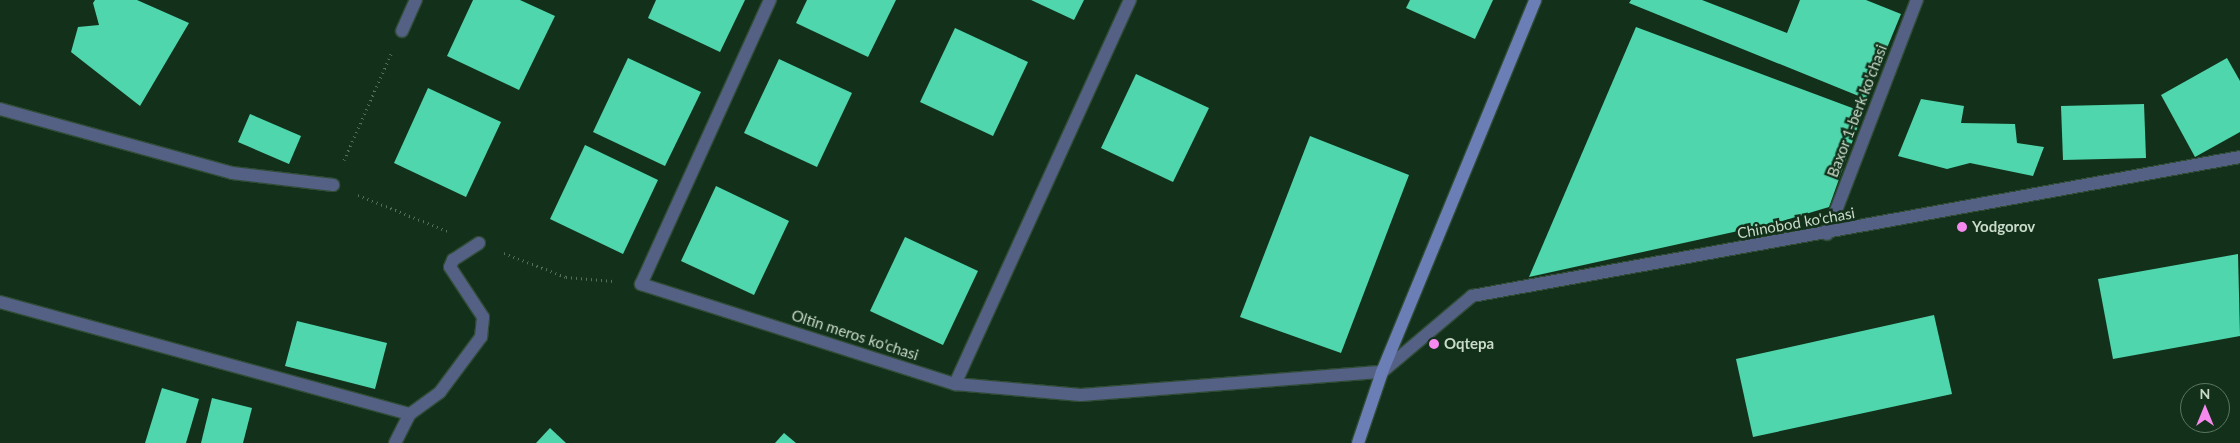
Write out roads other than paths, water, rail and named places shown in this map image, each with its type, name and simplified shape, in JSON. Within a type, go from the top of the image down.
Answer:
[{"type":"street","points":[[402,31],[416,0]]},
{"type":"street","name":"Oltin meros ko'chasi","points":[[770,0],[641,284],[955,384],[1081,395],[1382,372]]},
{"type":"street","points":[[955,384],[1130,0]]},
{"type":"street","points":[[1358,443],[1382,372],[1535,0]]},
{"type":"street","name":"Baxor 1-berk ko'chasi","points":[[1827,234],[1917,0]]},
{"type":"street","points":[[0,109],[232,173],[333,185]]},
{"type":"street","name":"Chinobod ko'chasi","points":[[1382,372],[1472,296],[1827,234],[2240,157]]},
{"type":"street","points":[[395,443],[410,414],[440,392],[482,337],[483,318],[450,267],[453,260],[478,243]]},
{"type":"street","points":[[0,302],[410,414]]},
{"type":"place","name":"Yodgorov","points":[[1962,227]]},
{"type":"place","name":"Oqtepa","points":[[1434,344]]}]
